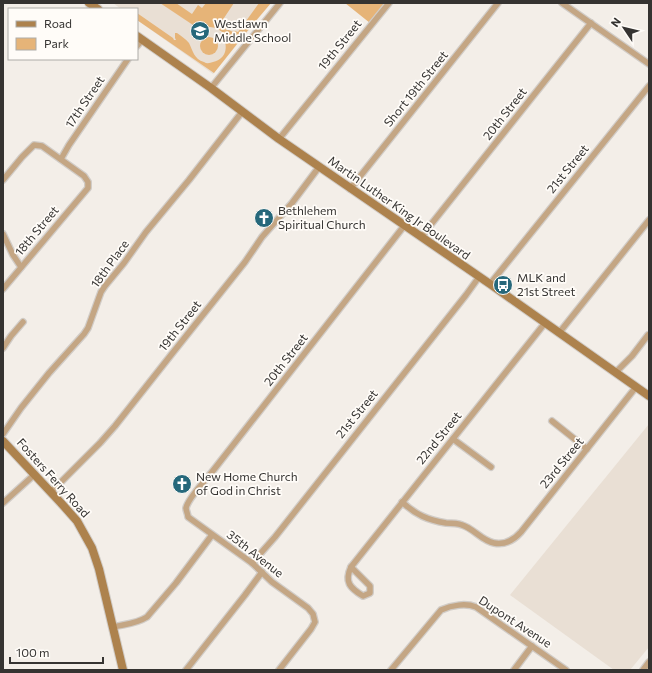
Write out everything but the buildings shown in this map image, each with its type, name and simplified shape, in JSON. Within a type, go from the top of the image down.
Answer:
[{"type":"main road","name":"Martin Luther King Jr Boulevard","points":[[139,41],[211,88],[279,139],[350,189],[490,284],[649,396]]},
{"type":"main road","name":"Fosters Ferry Road","points":[[3,441],[77,522],[92,548],[99,569],[123,670]]},
{"type":"street","points":[[211,88],[280,3]]},
{"type":"street","name":"19th Street","points":[[279,139],[388,3]]},
{"type":"street","name":"Short 19th Street","points":[[350,189],[498,3]]},
{"type":"street","points":[[562,3],[649,64]]},
{"type":"street","name":"20th Street","points":[[421,237],[591,23]]},
{"type":"street","name":"17th Street","points":[[60,159],[127,60]]},
{"type":"street","name":"21st Street","points":[[490,284],[649,86]]},
{"type":"street","name":"18th Place","points":[[3,434],[21,408],[49,373],[84,334],[88,328],[101,292],[105,286],[242,112]]},
{"type":"street","points":[[3,180],[34,145],[42,146],[60,159]]},
{"type":"street","name":"18th Street","points":[[3,289],[88,188],[88,182],[84,176],[60,159]]},
{"type":"street","name":"19th Street","points":[[51,492],[114,426],[245,262],[262,237],[292,203],[319,167]]},
{"type":"street","points":[[559,332],[649,220]]},
{"type":"street","name":"20th Street","points":[[186,509],[188,501],[404,226]]},
{"type":"street","points":[[3,234],[21,268]]},
{"type":"street","name":"21st Street","points":[[252,563],[280,531],[479,277]]},
{"type":"street","points":[[3,348],[10,336],[22,322]]},
{"type":"street","name":"22nd Street","points":[[351,567],[545,323]]},
{"type":"street","points":[[616,372],[632,356],[648,335]]},
{"type":"street","name":"23rd Street","points":[[402,502],[411,510],[425,517],[446,523],[461,524],[486,540],[494,543],[509,542],[516,538],[521,532],[636,387]]},
{"type":"street","points":[[552,421],[587,449]]},
{"type":"street","points":[[453,438],[491,467]]},
{"type":"street","points":[[3,503],[34,474]]},
{"type":"street","name":"35th Avenue","points":[[186,509],[188,517],[252,563],[272,582],[308,608],[313,614],[315,622],[311,629],[278,670]]},
{"type":"street","points":[[113,627],[141,621],[147,617],[176,583],[212,535]]},
{"type":"street","points":[[351,567],[370,586],[370,593],[363,596],[351,587],[347,574],[351,567]]},
{"type":"street","points":[[186,670],[262,572]]},
{"type":"street","name":"Dupont Avenue","points":[[394,669],[441,610],[447,607],[471,605],[566,670]]},
{"type":"street","points":[[514,670],[532,646]]},
{"type":"street","points":[[643,670],[649,662]]},
{"type":"shaded area","name":"Westlawn Middle School","points":[[113,3],[271,3],[213,74],[138,21],[138,8],[120,8]]},
{"type":"shaded area","points":[[649,424],[649,647],[630,670],[614,670],[510,595]]},
{"type":"green space","points":[[160,3],[176,3],[192,14],[198,5],[202,8],[206,3],[234,3],[222,21],[227,25],[225,29],[238,32],[259,3],[271,3],[238,42],[216,28],[196,27]]},
{"type":"green space","points":[[345,3],[386,3],[370,23]]},
{"type":"green space","points":[[138,14],[174,40],[176,40],[175,33],[182,36],[189,43],[196,57],[206,63],[222,58],[226,50],[225,41],[220,33],[237,44],[214,73],[138,21]]},
{"type":"green space","points":[[209,37],[215,40],[218,46],[215,52],[209,55],[203,52],[200,46],[203,40]]},
{"type":"place","name":"Westlawn Middle School","points":[[200,31]]},
{"type":"place","name":"Bethlehem Spiritual Church","points":[[264,218]]},
{"type":"place","name":"MLK and 21st Street","points":[[503,285]]},
{"type":"place","name":"New Home Church of God in Christ","points":[[182,484]]}]
